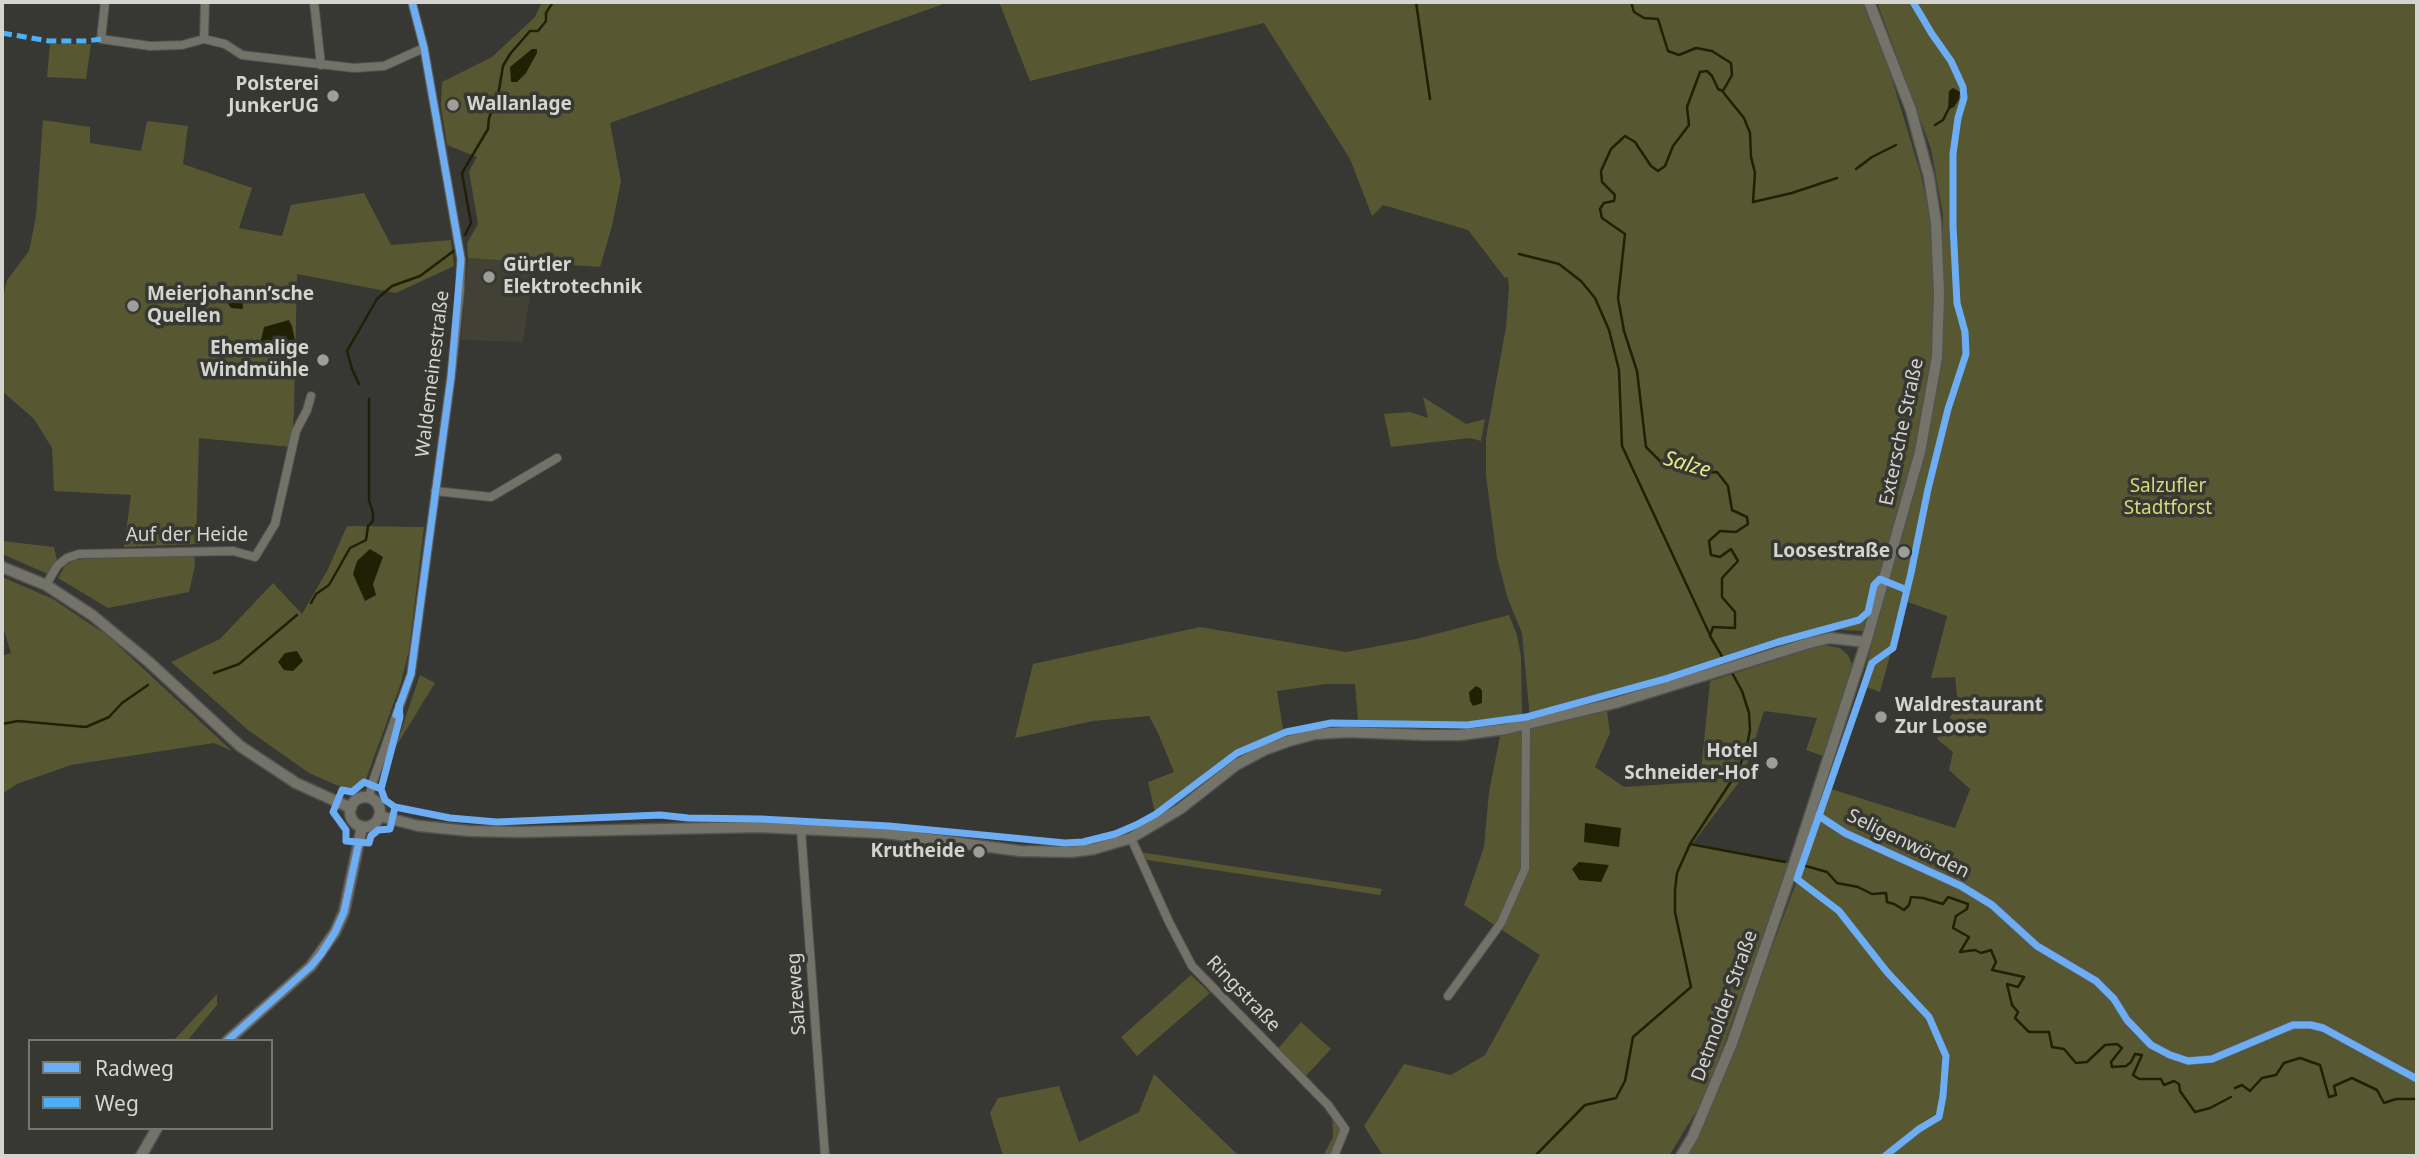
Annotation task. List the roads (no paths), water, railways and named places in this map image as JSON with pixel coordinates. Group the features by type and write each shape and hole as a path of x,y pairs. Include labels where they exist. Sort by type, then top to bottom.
{"street":[{"path":"105,2 101,39 150,46 177,46 204,39 225,44 242,55 354,68 384,66 424,48"},
{"path":"204,39 205,2"},
{"path":"314,2 321,65"},
{"name":"Waldemeinestraße","path":"369,798 411,674 451,377 461,259 424,48 412,2"},
{"name":"Extersche Straße","path":"1794,864 1866,642 1920,452 1937,357 1939,294 1936,223 1923,153 1895,64 1870,2"},
{"name":"Auf der Heide","path":"46,585 57,566 67,558 79,554 233,551 255,556 275,524 296,431 311,396"},
{"path":"435,491 491,497 557,458"},
{"path":"2,567 46,585 115,632 240,746 296,783 351,807"},
{"path":"379,816 419,826 470,831 758,827 885,833 1047,853 1094,849 1131,838 1180,809 1236,765 1264,750 1315,734 1348,732 1460,735 1527,725 1615,703 1830,638 1866,642"},
{"path":"1448,996 1501,923 1525,869 1527,725"},
{"path":"369,798 378,805 379,816 372,825 362,827 352,820 351,807 358,799 369,798"},
{"name":"Seligenwörden","path":"1810,813 1845,833 1961,886 1992,905 2037,946 2096,981 2151,1045 2170,1055 2188,1061 2212,1059 2293,1025 2311,1025 2323,1028 2417,1079"},
{"path":"229,1039 311,966 335,932 344,912 362,827"},
{"name":"Salzeweg","path":"801,830 825,1156"},
{"name":"Ringstraße","path":"1131,838 1168,922 1192,966 1328,1105 1345,1129 1334,1156"},
{"name":"Detmolder Straße","path":"1681,1156 1704,1112 1732,1043 1794,864"},
{"path":"141,1156 156,1130"}],"waterway":[{"path":"465,235 471,223 462,173 488,129 503,66 530,31 538,31 546,21 546,13 553,2"},
{"path":"1416,2 1430,99"},
{"name":"Salze","path":"1631,2 1634,12 1644,18 1658,19 1668,51 1679,55 1696,48 1712,51 1731,63 1732,75 1723,91 1718,89 1707,71 1700,72 1687,107 1689,125 1673,146 1665,166 1658,171 1651,166 1635,142 1625,136 1611,149 1601,171 1602,182 1615,195 1614,201 1604,203 1600,209 1602,218 1625,234 1618,298 1624,331 1637,371 1646,447 1661,462 1703,473 1717,472 1728,486 1732,510 1747,517 1748,524 1736,532 1720,531 1709,541 1711,555 1720,557 1731,549 1738,561 1722,578 1722,597 1735,612 1735,628 1713,627 1710,636 1727,665"},
{"path":"1723,92 1744,118 1750,133 1755,173 1753,202 1837,178"},
{"path":"1935,125 1943,120 1949,108"},
{"path":"1856,169 1896,145"},
{"path":"359,384 347,351 377,299 392,286 420,276 455,250"},
{"path":"1519,254 1559,264 1581,281 1595,298 1609,330 1619,370 1622,446 1710,635"},
{"path":"311,603 316,594 329,585 350,548 366,540 368,526 373,521 369,500 369,399"},
{"path":"214,673 239,664 297,615"},
{"name":"Salze","path":"1535,1156 1585,1105 1616,1098 1625,1081 1633,1037 1691,987 1675,912 1677,873 1690,844 1736,774 1746,751 1750,730 1749,713 1742,691 1731,671"},
{"path":"2,724 18,721 86,727 109,717 122,703 148,685"},
{"path":"1690,844 1785,862"},
{"path":"1806,866 1827,872 1837,883 1858,887 1872,894 1886,893 1887,902 1904,910 1911,897 1943,904 1948,897 1968,904 1967,909 1956,916 1953,928 1969,937 1960,952 1975,950 1981,953 1991,950 1996,962 1992,970 2024,977 2018,987 2007,984 2012,1005 2018,1012 2015,1018 2029,1032 2049,1032 2052,1047 2064,1049 2076,1063 2087,1062 2105,1045 2117,1044 2122,1048 2111,1062 2112,1067 2126,1066 2135,1054 2142,1055 2133,1075 2139,1079 2161,1079 2164,1085 2174,1081 2179,1084 2180,1091 2195,1112 2231,1097"},
{"path":"2235,1088 2242,1085 2250,1091 2262,1078 2276,1075 2284,1063 2300,1058 2320,1065 2329,1097 2336,1095 2334,1086 2352,1078 2377,1090 2384,1103 2396,1099 2417,1099"}],"place":[{"name":"Polsterei JunkerUG","path":"333,96"},
{"name":"Wallanlage","path":"453,105"},
{"name":"Gürtler Elektrotechnik","path":"489,277"},
{"name":"Meierjohann’sche Quellen","path":"133,306"},
{"name":"Ehemalige Windmühle","path":"323,360"},
{"name":"Loosestraße","path":"1904,552"},
{"name":"Waldrestaurant Zur Loose","path":"1881,717"},
{"name":"Hotel Schneider-Hof","path":"1772,763"},
{"name":"Krutheide","path":"979,852"}],"park label":[{"name":"Salzufler Stadtforst","path":"2168,498"}]}
